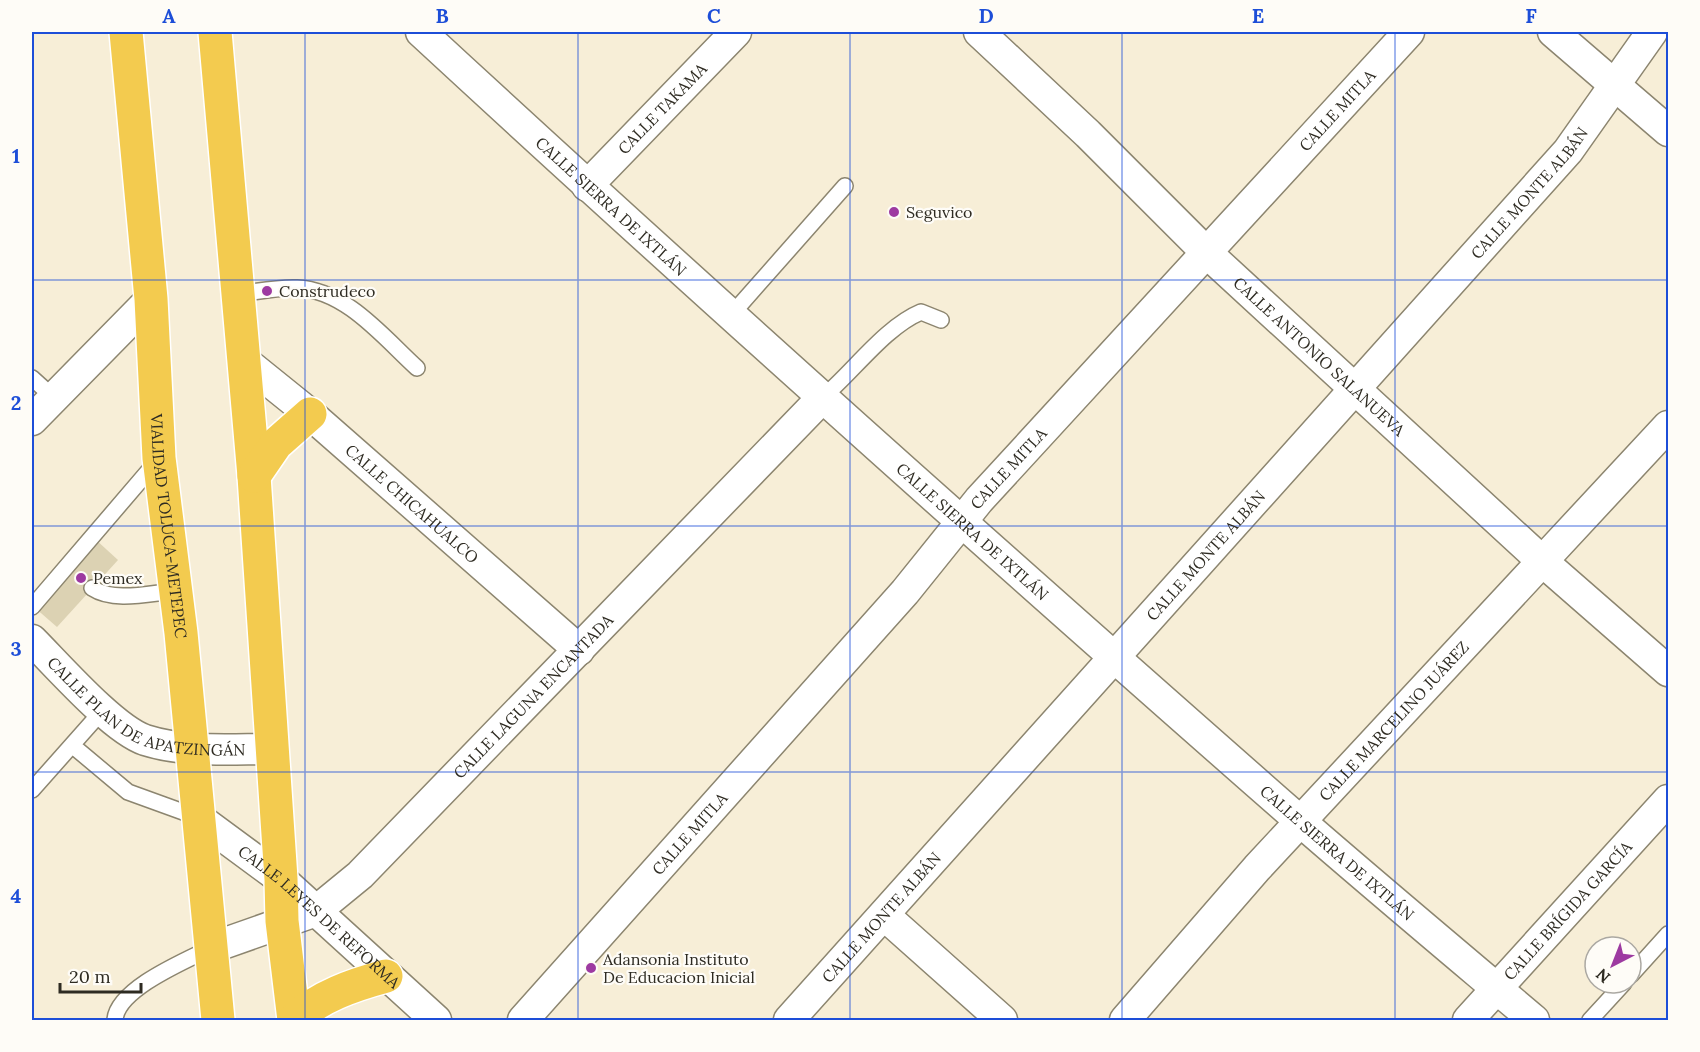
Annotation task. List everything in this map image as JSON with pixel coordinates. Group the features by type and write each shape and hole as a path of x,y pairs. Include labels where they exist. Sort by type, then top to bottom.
{"highway":[{"name":"VIALIDAD TOLUCA-METEPEC","path":"126,32 151,299 159,458 193,749 197,817 216,1018"},
{"path":"215,32 254,476 273,749 282,921 294,1020"},
{"path":"254,476 276,444 310,414"},
{"path":"294,1020 304,1011 341,989 386,976"}],"street":[{"name":"CALLE SIERRA DE IXTLÁN","path":"421,32 587,186 822,397 1302,822 1534,1020"},
{"name":"CALLE TAKAMA","path":"587,186 736,32"},
{"name":"CALLE ANTONIO SALANUEVA","path":"979,32 1088,134 1207,254 1356,388 1542,561 1668,670"},
{"name":"CALLE MITLA","path":"523,1020 906,592 962,521 1409,32"},
{"path":"1553,32 1668,131"},
{"name":"CALLE MONTE ALBÁN","path":"789,1020 1568,151 1652,32"},
{"path":"32,420 42,388 151,299"},
{"name":"CALLE CHICAHUALCO","path":"243,360 310,414 579,650"},
{"name":"CALLE LAGUNA ENCANTADA","path":"211,948 282,921 316,911 360,875 822,397"},
{"name":"CALLE MARCELINO JUÁREZ","path":"1125,1020 1207,924 1668,426"},
{"name":"CALLE PLAN DE APATZINGÁN","path":"32,640 119,725 138,737 193,749 273,749"},
{"name":"CALLE BRÍGIDA GARCÍA","path":"1468,1020 1668,800"},
{"name":"CALLE LEYES DE REFORMA","path":"197,817 281,879 436,1020"},
{"path":"884,915 1002,1020"}],"lane":[{"path":"732,314 845,186"},
{"path":"237,294 295,288 327,294 356,312 417,368"},
{"path":"822,397 886,337 914,315 921,312 941,320"},
{"path":"32,607 159,458"},
{"path":"92,588 104,594 117,596 175,591"},
{"path":"32,790 104,710"},
{"path":"73,746 128,792 197,817"},
{"path":"1643,962 1668,934"},
{"path":"115,1020 115,1013 126,999 149,980 211,948"},
{"path":"1590,1020 1613,995"}],"building":[{"name":"Pemex","path":"95,539 118,560 57,627 34,607"}],"place":[{"name":"Seguvico","path":"894,212"},
{"name":"Construdeco","path":"267,291"},
{"name":"Pemex","path":"81,578"},
{"name":"Adansonia Instituto De Educacion Inicial","path":"591,968"}]}
